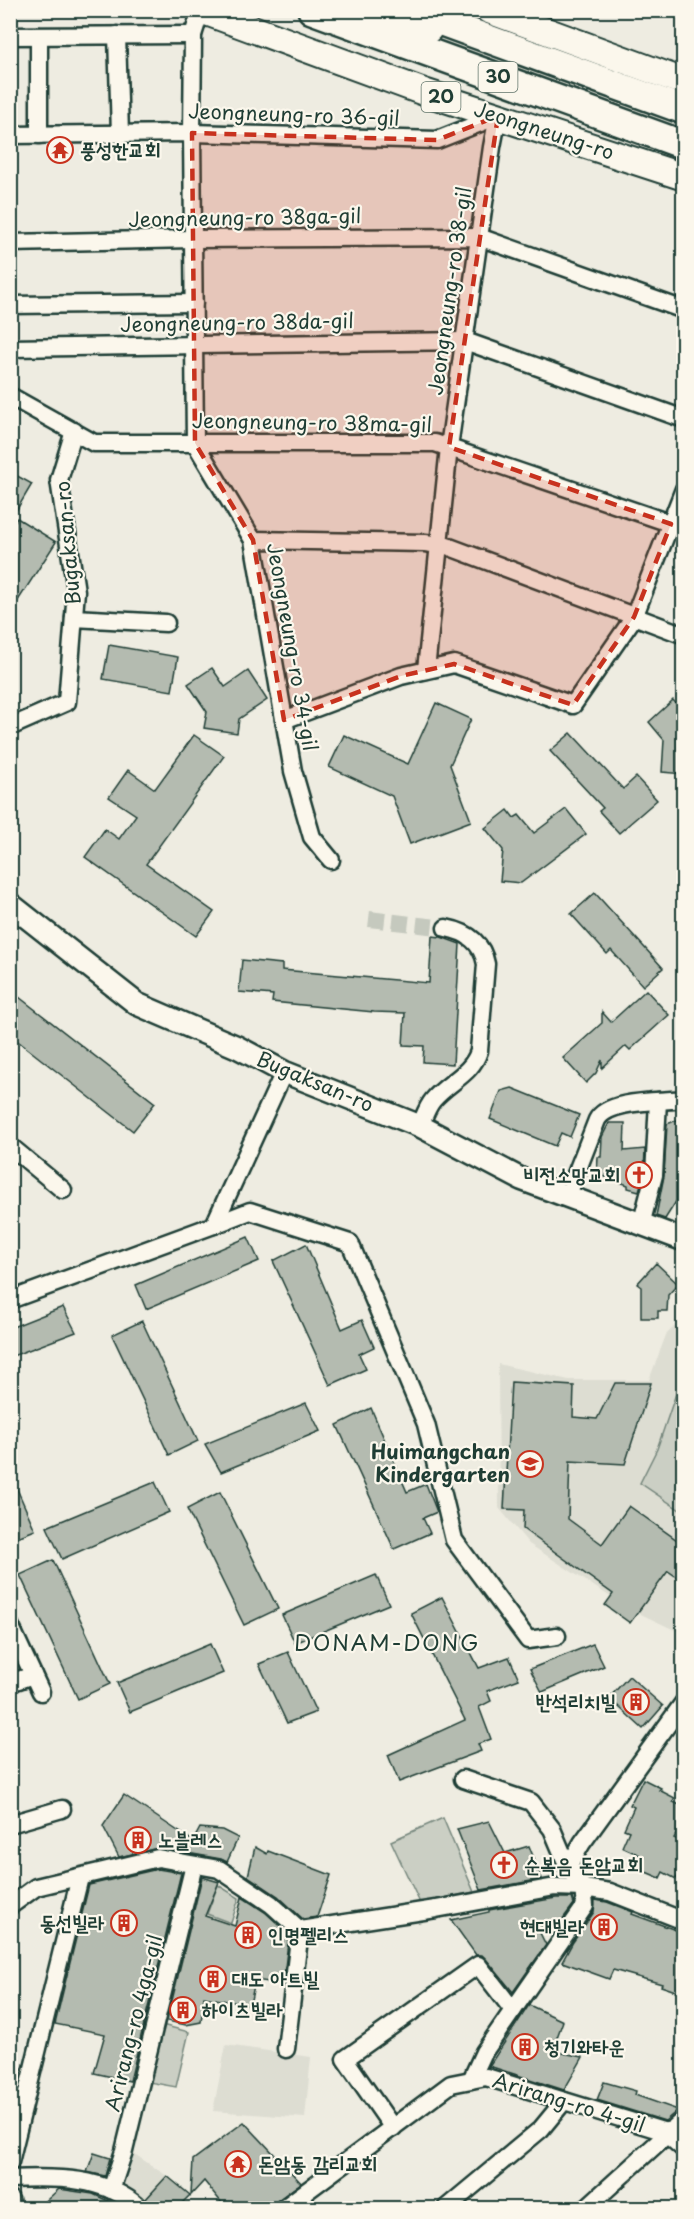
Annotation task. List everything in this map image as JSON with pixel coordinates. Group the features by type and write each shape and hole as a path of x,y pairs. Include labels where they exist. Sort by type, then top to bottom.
{"highway":[{"name":"30","path":"312,10 684,145"},
{"name":"30","path":"409,10 684,110"}],"main road":[{"name":"Jeongneung-ro","path":"201,10 424,92 684,177"},
{"path":"380,10 684,120"},
{"path":"489,10 684,82"}],"street":[{"path":"195,443 193,35 201,10"},
{"path":"117,35 120,134"},
{"path":"10,36 193,35"},
{"path":"39,36 39,135"},
{"name":"Jeongneung-ro 36-gil","path":"10,135 192,133 437,140 498,116"},
{"name":"Jeongneung-ro 38-gil","path":"426,670 437,545 449,447 498,116"},
{"path":"479,237 684,310"},
{"name":"Jeongneung-ro 38ga-gil","path":"10,243 479,237"},
{"path":"10,305 194,303"},
{"path":"465,341 684,419"},
{"name":"Jeongneung-ro 38da-gil","path":"10,348 465,341"},
{"name":"Jeongneung-ro 38ma-gil","path":"10,396 94,443 435,443 677,526"},
{"name":"Bugaksan-ro","path":"10,727 67,702 76,591 59,480 74,431"},
{"name":"Jeongneung-ro 34-gil","path":"195,443 253,540 293,771 312,837 331,860"},
{"path":"284,720 401,676 454,664 573,705 634,616 677,526 684,489"},
{"path":"253,540 447,546 684,635"},
{"path":"74,618 166,623"},
{"name":"Bugaksan-ro","path":"10,904 137,1004 237,1047 284,1072 420,1126 521,1179 684,1240"},
{"path":"420,1126 433,1100 469,1069 479,1051 486,964 484,954 472,939 462,932 446,928"},
{"path":"214,1225 284,1072"},
{"path":"567,1197 597,1120 603,1112 613,1107 684,1099"},
{"path":"641,1225 654,1175 658,1101"},
{"path":"10,1146 63,1190"},
{"path":"10,1300 250,1211 350,1243 426,1424 454,1540 528,1640 557,1636"},
{"path":"10,1625 41,1692"},
{"path":"10,1683 33,1675"},
{"path":"568,1867 582,1843 684,1702"},
{"path":"463,1779 531,1802 552,1830 568,1867 583,1888 585,1906 484,2052 471,2080"},
{"path":"10,1824 62,1809"},
{"path":"10,1906 36,1887 158,1858 219,1869 271,1904 300,1930"},
{"name":"Arirang-ro 4ga-gil","path":"112,2208 118,2193 124,2151 194,1865"},
{"path":"10,2162 80,1877"},
{"path":"300,1930 436,1909 555,1887 610,1892 684,1921"},
{"path":"286,2049 300,1930"},
{"path":"393,2127 345,2059 478,1965 513,2010"},
{"name":"Arirang-ro 4-gil","path":"284,2208 451,2084 486,2077 679,2133"},
{"path":"446,2208 541,2129 564,2101"},
{"path":"586,2208 679,2133"},
{"path":"10,2179 45,2177 98,2183 140,2208"},
{"path":"10,2199 12,2208"}],"highlighted area":[{"path":"498,116 449,447 671,524 634,617 573,705 454,664 401,676 284,720 253,540 195,443 192,133 437,140"}],"shaded area":[{"path":"683,1317 683,1634 626,1607 529,1544 499,1508 498,1364 569,1380 649,1380 666,1335"},
{"path":"683,1373 683,1512 640,1483 657,1449"},
{"path":"443,1818 474,1892 420,1903 391,1841"},
{"path":"218,1885 239,1898 231,1923 207,1914"},
{"path":"158,2024 189,2032 176,2087 143,2081"},
{"path":"226,2045 311,2057 305,2118 213,2111"},
{"path":"127,2149 167,2176 141,2206 113,2188"}],"building":[{"path":"10,472 32,484 10,521"},
{"path":"17,518 56,542 10,613 10,528"},
{"path":"109,645 178,657 172,691 103,679"},
{"path":"212,668 225,687 248,671 267,700 239,719 237,733 204,728 207,712 188,684"},
{"path":"673,700 684,712 684,774 662,772 664,740 649,722"},
{"path":"436,703 471,719 450,765 471,821 410,844 392,796 329,767 344,735 408,764"},
{"path":"571,733 623,789 636,777 657,800 619,833 599,811 603,808 550,751"},
{"path":"194,735 224,756 146,864 214,912 196,936 85,857 105,829 119,839 136,815 109,797 128,770 155,789"},
{"path":"566,809 586,834 521,883 500,881 503,850 485,828 508,810 514,818 519,815 534,833"},
{"path":"595,893 663,968 643,986 611,950 607,954 571,914"},
{"path":"432,936 460,944 453,1064 423,1062 424,1046 403,1045 405,1013 272,1002 273,995 239,992 242,960 282,964 282,970 429,983"},
{"path":"646,990 669,1015 630,1050 626,1046 602,1068 602,1060 596,1073 586,1083 563,1058 602,1023 602,1012 611,1022"},
{"path":"19,997 155,1103 133,1131 10,1035 10,1008"},
{"path":"512,1088 579,1115 570,1137 561,1133 555,1146 490,1119 501,1091"},
{"path":"684,1117 684,1189 665,1219 656,1216 664,1176 667,1124"},
{"path":"609,1123 625,1123 624,1151 645,1149 644,1173 639,1191 597,1174 602,1137"},
{"path":"248,1237 259,1261 146,1309 136,1285"},
{"path":"306,1244 342,1329 362,1320 374,1347 359,1354 366,1369 330,1385 273,1261"},
{"path":"656,1263 678,1284 668,1295 667,1311 658,1311 658,1318 641,1318 641,1287 637,1284"},
{"path":"63,1307 76,1332 10,1357 10,1328"},
{"path":"142,1321 198,1441 169,1455 112,1335"},
{"path":"511,1382 574,1386 573,1417 597,1419 615,1383 651,1383 625,1464 570,1461 568,1519 602,1544 629,1506 684,1545 684,1582 668,1571 630,1623 605,1605 613,1594 523,1529 524,1510 504,1509"},
{"path":"306,1403 320,1431 221,1472 205,1444"},
{"path":"371,1408 407,1492 426,1484 437,1512 423,1518 430,1533 394,1549 337,1425"},
{"path":"10,1473 35,1530 10,1540"},
{"path":"155,1482 169,1512 62,1559 47,1527"},
{"path":"220,1492 278,1609 244,1625 187,1509"},
{"path":"53,1560 110,1684 78,1699 20,1575"},
{"path":"376,1575 389,1604 295,1643 282,1615"},
{"path":"442,1597 479,1668 509,1657 519,1679 487,1691 491,1701 479,1707 491,1739 478,1744 481,1751 399,1782 388,1755 465,1720 411,1613"},
{"path":"210,1644 223,1673 130,1712 117,1683"},
{"path":"593,1644 604,1666 542,1692 530,1669"},
{"path":"288,1652 316,1712 287,1723 259,1664"},
{"name":"반석리치빌","path":"629,1676 663,1706 643,1729 609,1698"},
{"path":"643,1779 661,1788 659,1790 675,1798 673,1802 684,1807 684,1820 674,1838 684,1842 684,1863 676,1879 663,1872 660,1878 639,1869 644,1857 622,1847 629,1831 624,1829 634,1807 630,1805"},
{"name":"노블레스","path":"124,1795 193,1841 200,1828 222,1830 238,1838 227,1862 159,1848 119,1857 103,1826"},
{"name":"순복음 돈암교회","path":"489,1821 505,1853 529,1846 542,1879 481,1890 457,1829"},
{"path":"255,1847 267,1854 268,1851 331,1875 317,1917 303,1919 278,1896 248,1876"},
{"name":"동선빌라","path":"158,1869 181,1873 130,2081 94,2073 105,2034 55,2024 89,1885"},
{"path":"202,1877 219,1882 205,1916 235,1926 242,1897 265,1912 289,1934 283,1984 255,1980 250,2005 204,1997 201,2022 186,2025 167,2021"},
{"path":"556,1898 572,1898 574,1904 562,1920 538,1929 546,1945 513,1992 482,1955 476,1955 451,1920 489,1912 489,1910"},
{"path":"595,1900 607,1902 684,1933 684,1994 661,1986 662,1984 613,1970 609,1979 562,1962 594,1912"},
{"name":"청기와타운","path":"529,2005 563,2021 552,2051 583,2057 564,2090 489,2066"},
{"path":"604,2082 636,2091 635,2095 678,2110 665,2121 597,2100"},
{"name":"돈암동 감리교회","path":"244,2122 301,2183 278,2200 272,2208 226,2208 204,2181 191,2195 193,2160"},
{"path":"94,2153 110,2158 105,2176 87,2172"},
{"path":"167,2176 190,2195 177,2208 150,2208 146,2199"},
{"path":"59,2189 93,2194 123,2208 38,2208"}],"tunnel":[{"path":"369,919 446,928"}],"place":[{"name":"풍성한교회","path":"60,150"},
{"name":"비전소망교회","path":"639,1175"},
{"name":"Huimangchan Kindergarten","path":"530,1464"},
{"name":"반석리치빌","path":"636,1702"},
{"name":"노블레스","path":"138,1840"},
{"name":"순복음 돈암교회","path":"504,1865"},
{"name":"동선빌라","path":"124,1923"},
{"name":"현대빌라","path":"604,1927"},
{"name":"인명펠리스","path":"248,1935"},
{"name":"대도 아트빌","path":"213,1979"},
{"name":"하이츠빌라","path":"183,2010"},
{"name":"청기와타운","path":"525,2047"},
{"name":"돈암동 감리교회","path":"238,2164"}],"district":[{"name":"DONAM-DONG","path":"387,1643"}]}
